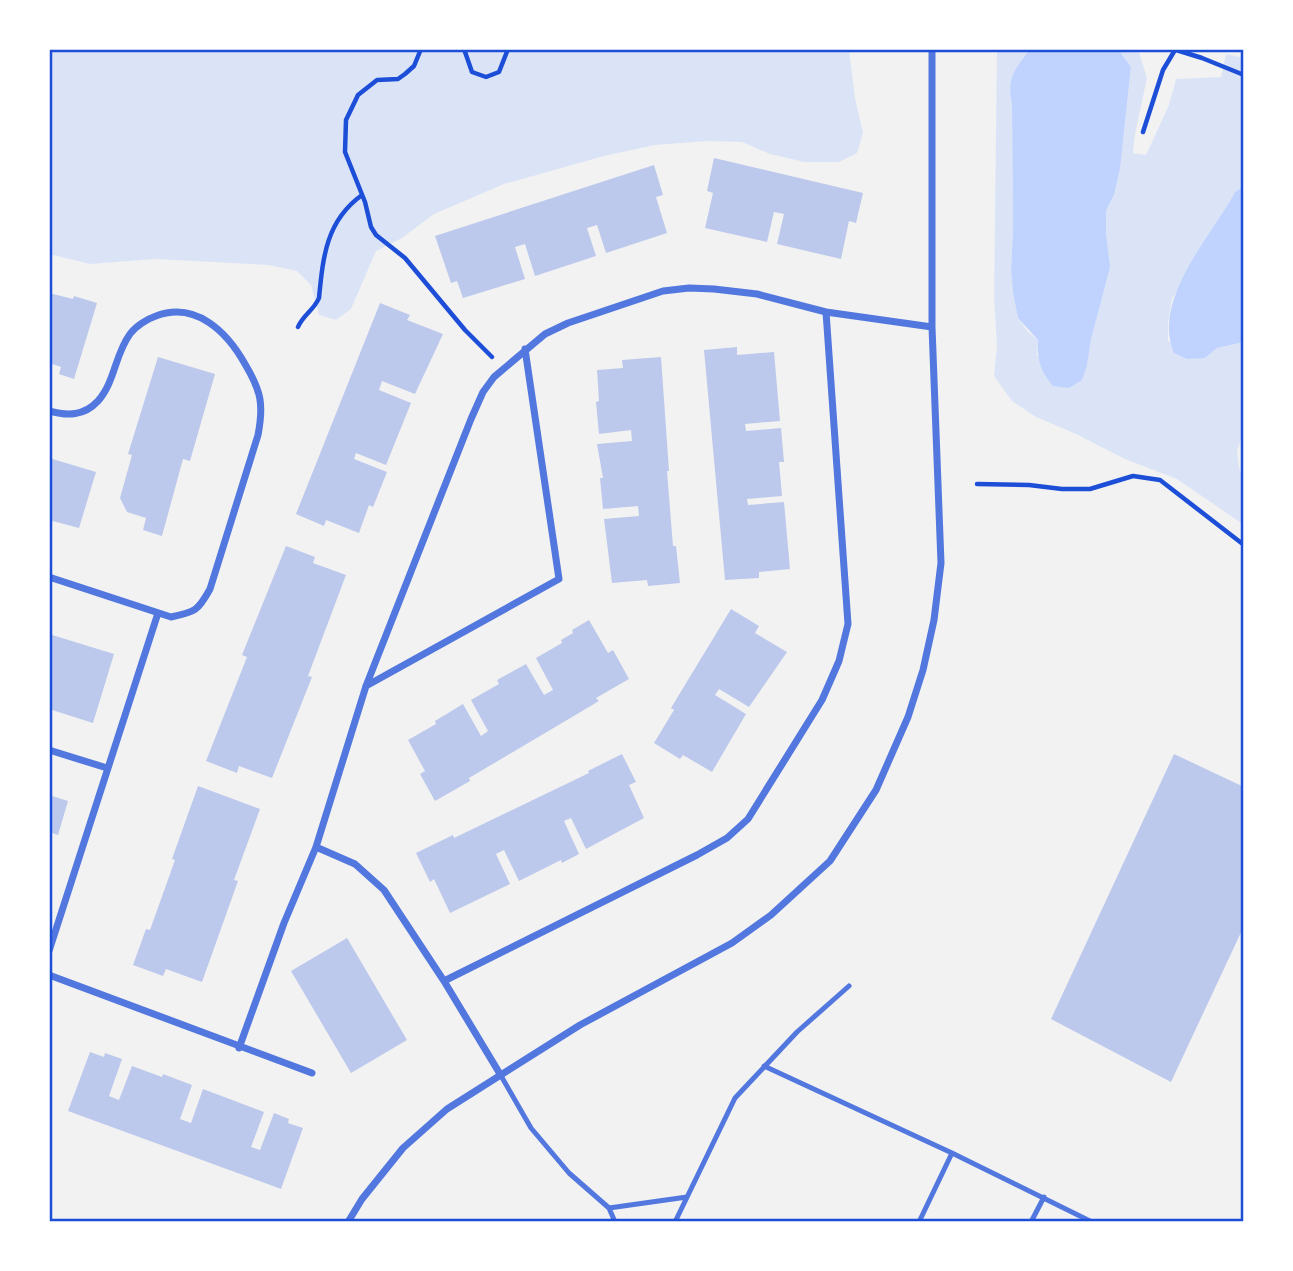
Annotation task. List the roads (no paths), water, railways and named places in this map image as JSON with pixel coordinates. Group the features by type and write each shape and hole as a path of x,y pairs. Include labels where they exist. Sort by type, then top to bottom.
{"street":[{"path":"348,1222 385,1169 422,1129 447,1109 580,1025 732,943 771,915 830,861 876,790 908,717 923,670 934,620 941,564 932,327 932,49"},
{"path":"239,1048 284,923 316,847 366,685 471,419 483,392 503,368 545,334 568,323 663,291 689,288 757,294 826,312 932,327"},
{"path":"49,411 68,416 85,411 99,401 131,332 148,319 165,313 184,312 204,318 220,330 244,362 261,394 262,412 258,435 210,589 201,606 188,614 171,617 49,577"},
{"path":"444,981 727,838 748,819 822,700 839,661 848,624 826,312"},
{"path":"366,685 559,579 525,349"},
{"path":"49,951 158,613"},
{"path":"49,750 107,768"},
{"path":"316,847 355,864 384,890 444,981 500,1074"},
{"path":"49,975 312,1073"}],"lane":[{"path":"674,1222 736,1098 797,1032 849,986"},
{"path":"764,1066 952,1153 1092,1222"},
{"path":"500,1074 531,1129 569,1173 609,1208 615,1222"},
{"path":"919,1222 952,1153"},
{"path":"609,1208 687,1197"},
{"path":"1031,1222 1044,1197"}],"water":[{"path":"1030,49 1118,49 1131,67 1120,169 1114,195 1106,211 1110,267 1091,339 1087,366 1082,380 1069,388 1053,386 1042,370 1038,340 1018,318 1013,293 1010,87 1016,68"},
{"path":"1244,186 1244,342 1217,348 1205,358 1187,359 1174,353 1169,333 1170,312 1177,291 1199,249 1235,192"}]}
